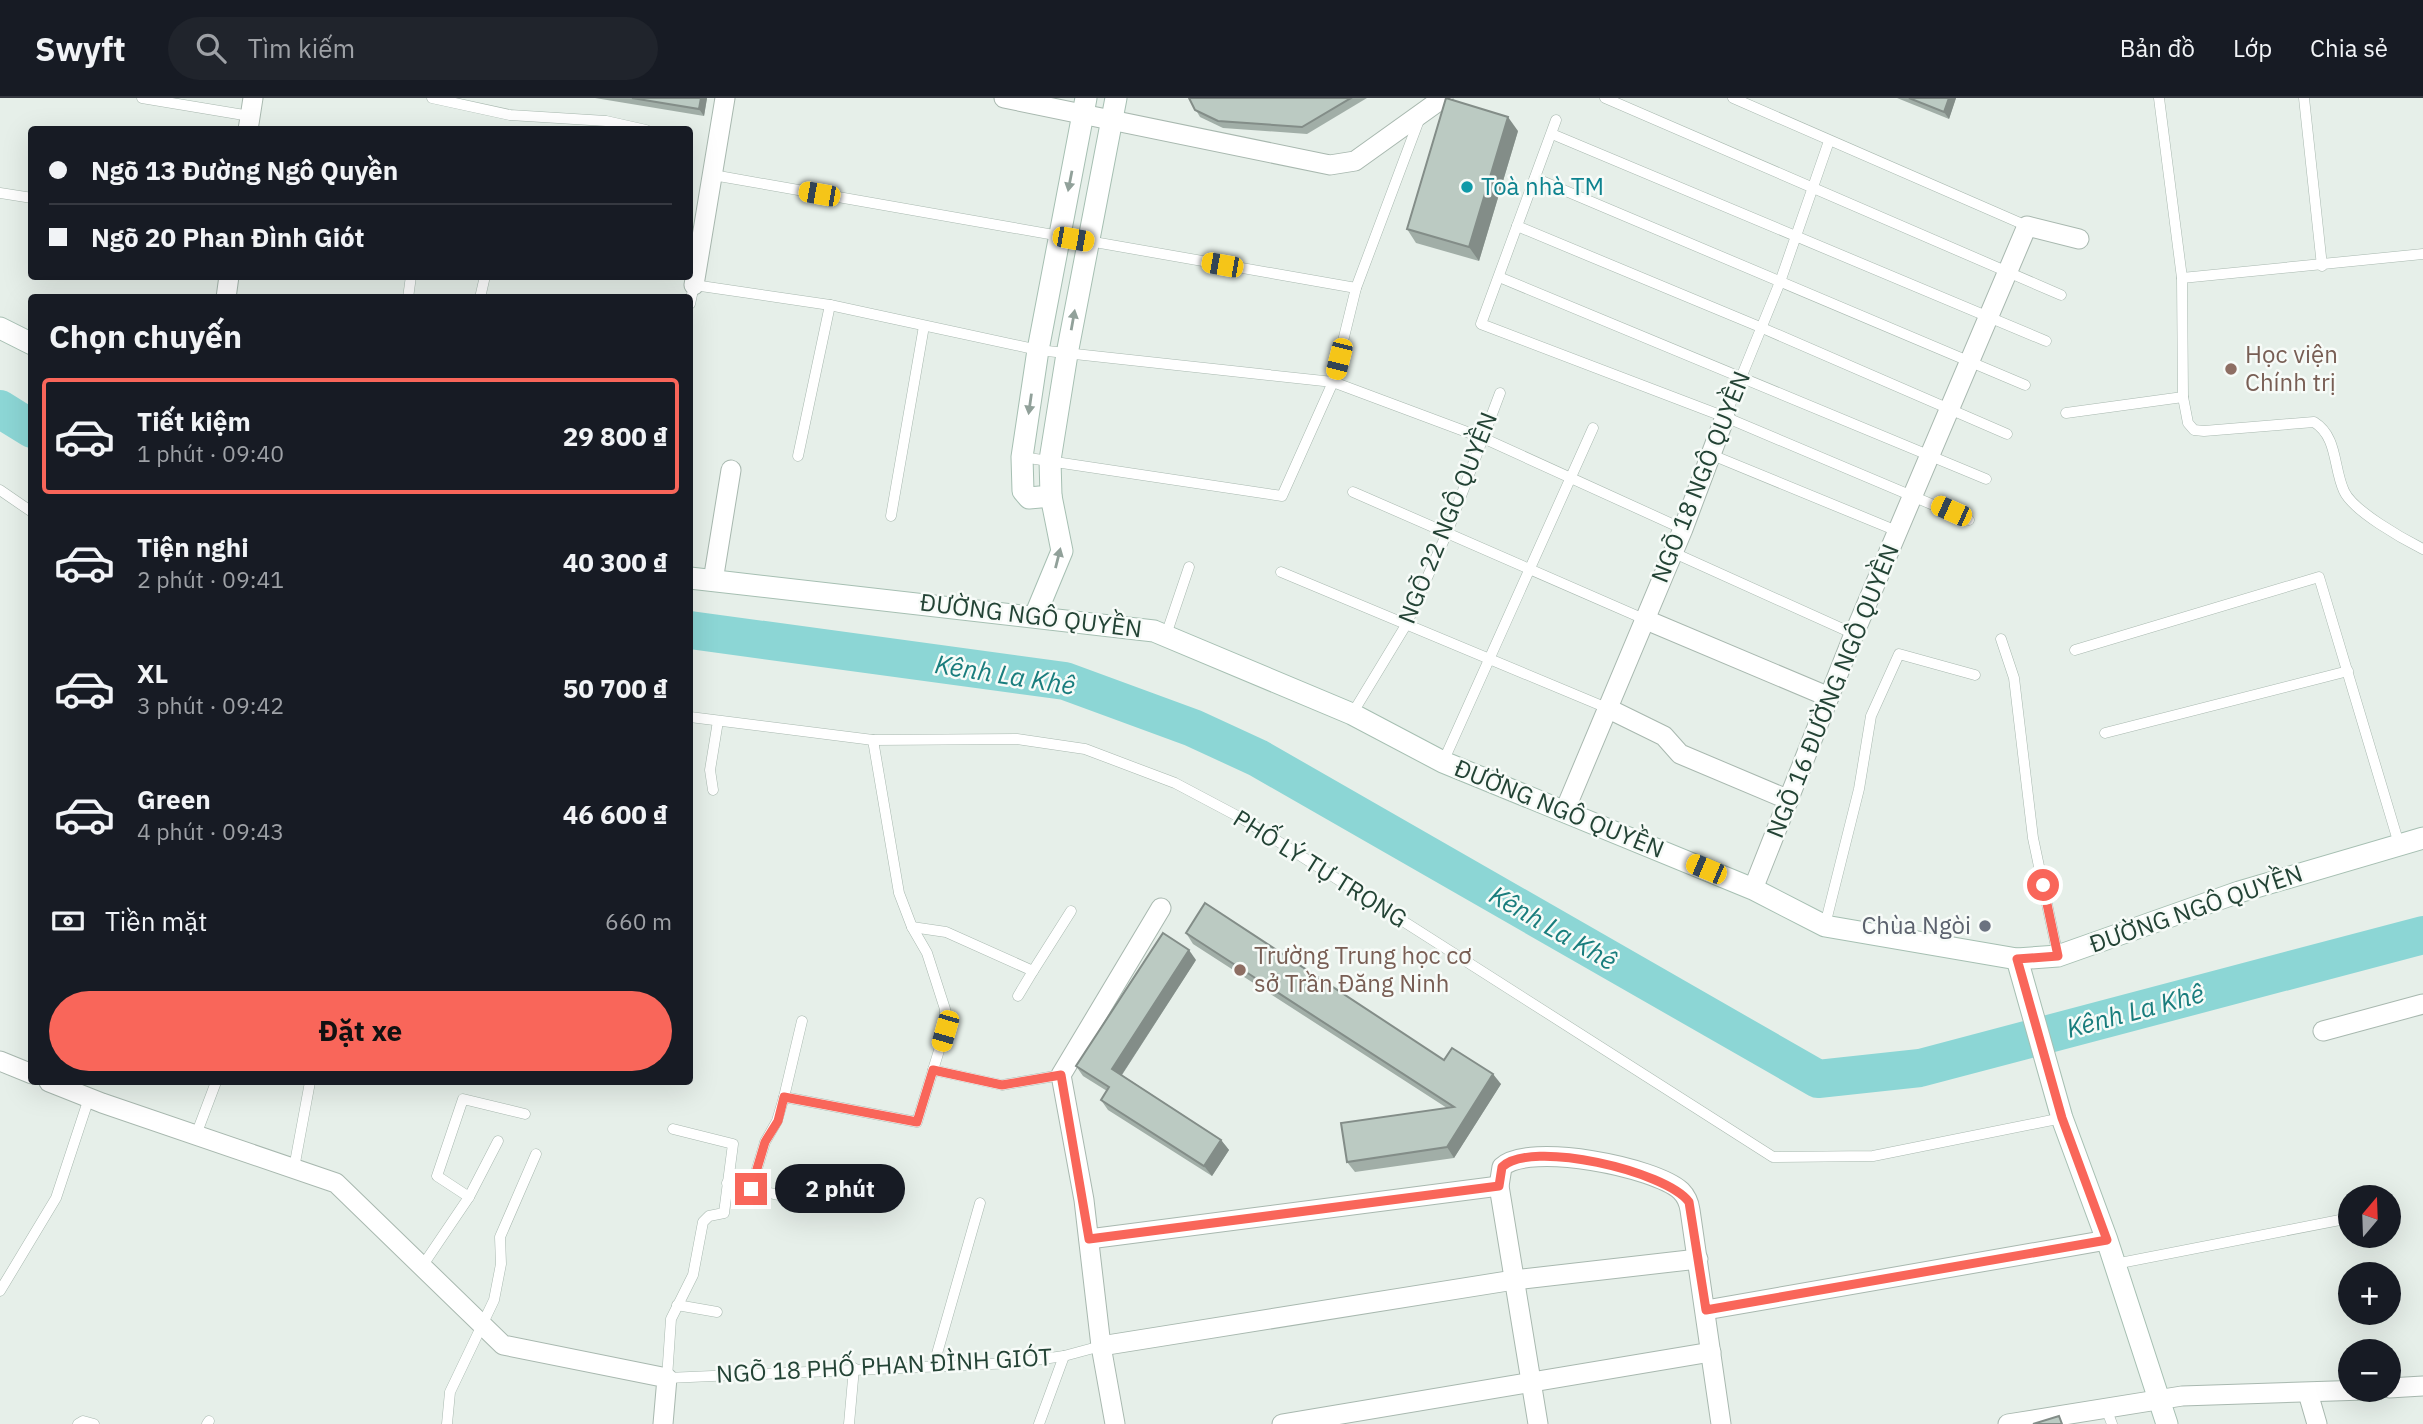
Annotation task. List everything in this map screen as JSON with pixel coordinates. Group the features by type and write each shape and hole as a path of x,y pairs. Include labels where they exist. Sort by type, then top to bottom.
{"street":[{"path":"692,294 725,98"},
{"path":"1004,98 1115,108 1330,164 1355,161 1443,98"},
{"path":"1085,106 1107,98"},
{"path":"1051,496 1029,498 1023,491 1022,457 1038,350 1085,106"},
{"path":"1035,616 1062,551 1051,496 1050,460 1067,354 1115,108"},
{"path":"2027,226 2079,239"},
{"name":"NGÕ 16 ĐƯỜNG NGÔ QUYỀN","path":"1753,889 1854,634 1928,456 1991,317 2027,226"},
{"path":"0,328 28,342"},
{"name":"NGÕ 18 NGÔ QUYỀN","path":"1565,810 1683,529 1725,417"},
{"path":"713,581 730,470"},
{"name":"ĐƯỜNG NGÔ QUYỀN","path":"693,578 1035,616 1166,635 1352,714 1443,762 1753,889 1825,926 2017,959 2058,956 2239,892 2423,838"},
{"path":"1644,619 1829,697"},
{"path":"1607,708 1664,736 1680,754 1789,800"},
{"path":"1115,1424 1101,1346 1089,1239 1061,1075 1161,908"},
{"path":"2017,959 2022,987 2062,1118 2107,1240 2167,1424"},
{"path":"2323,1031 2423,1004"},
{"path":"0,1061 28,1072"},
{"path":"59,1085 89,1098 336,1183 503,1345 667,1378 663,1424"},
{"path":"1538,1424 1499,1186 1502,1167 1519,1157 1586,1159 1665,1182 1682,1192 1689,1202 1699,1259 1721,1424"},
{"path":"1089,1239 1499,1186"},
{"path":"1706,1310 2107,1240"},
{"path":"1101,1346 1514,1280 1699,1259"},
{"path":"1282,1424 1711,1352"},
{"path":"2401,1387 2423,1385"},
{"path":"2008,1424 2109,1416 2157,1399 2182,1396 2338,1391"},
{"path":"2308,1393 2317,1424"}],"lane":[{"path":"142,98 251,115"},
{"path":"432,98 510,116 606,121 628,126"},
{"path":"1605,98 2061,295"},
{"path":"1733,98 2027,226"},
{"path":"2159,98 2182,278 2183,397 2188,423 2194,430 2314,422 2324,428 2344,493 2386,529 2423,549"},
{"path":"2304,98 2322,266"},
{"path":"1022,457 1282,496 1333,382 1356,288 1420,117"},
{"path":"1556,120 1481,324 1725,417 1969,520"},
{"path":"1552,134 2046,341"},
{"name":"NGÕ 18 NGÔ QUYỀN","path":"1725,417 1798,235 1829,141"},
{"path":"713,175 1356,288"},
{"path":"1535,178 2025,385"},
{"path":"0,193 28,197"},
{"path":"1517,226 2007,434"},
{"path":"2182,278 2423,254"},
{"path":"1499,277 1986,480"},
{"path":"693,295 830,305 1038,350 1333,382 1483,438 1683,529"},
{"path":"798,456 830,305"},
{"path":"891,516 924,326"},
{"name":"NGÕ 22 NGÔ QUYỀN","path":"1352,714 1406,625 1447,533 1500,393"},
{"path":"2066,413 2183,397"},
{"path":"1443,762 1593,428"},
{"path":"1712,455 1897,531"},
{"path":"0,490 28,509"},
{"path":"1353,492 1644,619"},
{"path":"1672,552 1854,634"},
{"path":"1166,635 1189,567"},
{"path":"1281,572 1607,708"},
{"path":"2075,650 2319,577 2399,844"},
{"path":"2001,639 2014,678 2033,838 2058,956"},
{"path":"1825,926 1859,789 1871,716 1899,654 1975,675"},
{"path":"2105,733 2348,671"},
{"name":"PHỐ LÝ TỰ TRỌNG","path":"693,717 873,740 1017,739 1084,750 1175,783 1243,819 1773,1157 1873,1156 2062,1118"},
{"path":"713,790 710,770 718,721"},
{"path":"784,1097 917,1122 945,1031 946,1009 927,953 912,927 899,893 873,740"},
{"path":"1018,996 1071,911"},
{"path":"912,927 946,932 1033,971"},
{"path":"751,1189 765,1142 778,1121 802,1021"},
{"path":"933,1070 1002,1085 1061,1075"},
{"path":"196,1135 215,1085"},
{"path":"293,1168 309,1085"},
{"path":"0,1291 56,1198 89,1098"},
{"path":"469,1196 437,1175 463,1099 524,1114"},
{"path":"667,1378 671,1319 692,1275 703,1222 709,1216 724,1213 733,1144 673,1129"},
{"path":"423,1265 469,1196 498,1141"},
{"path":"447,1424 450,1392 484,1326 499,1280 500,1237 536,1154"},
{"path":"727,1183 793,1198 799,1197 801,1190 844,1197"},
{"path":"934,1364 980,1203"},
{"path":"2115,1264 2338,1220"},
{"path":"677,1305 717,1312"},
{"name":"NGÕ 18 PHỐ PHAN ĐÌNH GIÓT","path":"667,1378 934,1364 1014,1363 1064,1356 1101,1346"},
{"path":"1039,1424 1064,1356"},
{"path":"849,1424 854,1368"},
{"path":"78,1424 83,1421 94,1424"}],"building":[{"path":"632,98 701,98 699,109"},
{"path":"1189,98 1351,98 1302,127 1218,121 1195,110"},
{"name":"Toà nhà TM","path":"1446,98 1508,117 1469,247 1407,229"},
{"path":"1909,98 1949,98 1944,112"},
{"path":"1205,903 1444,1060 1452,1048 1493,1074 1447,1147 1347,1162 1341,1123 1454,1107 1186,933"},
{"path":"1163,933 1189,950 1112,1069 1221,1140 1204,1166 1101,1100 1109,1087 1076,1066"},
{"path":"2059,1416 2062,1424 2033,1424"}],"waterway":[{"name":"Kênh La Khê","path":"0,409 28,426"},
{"name":"Kênh La Khê","path":"693,630 1065,681 1193,728 1258,758 1818,1079 1920,1068 2423,935"}],"place":[{"name":"Toà nhà TM","path":"1467,187"},
{"name":"Học viện Chính trị","path":"2231,369"},
{"name":"Chùa Ngòi","path":"1985,926"},
{"name":"Trường Trung học cơ sở Trần Đăng Ninh","path":"1240,970"}],"route":[{"path":"751,1189 765,1142 778,1121 784,1097 917,1122 933,1070 1002,1085 1061,1075 1089,1239 1499,1186 1502,1167 1519,1157 1586,1159 1647,1175 1682,1192 1689,1202 1706,1310 2107,1240 2062,1118 2022,987 2017,959 2058,956 2043,885"}]}
